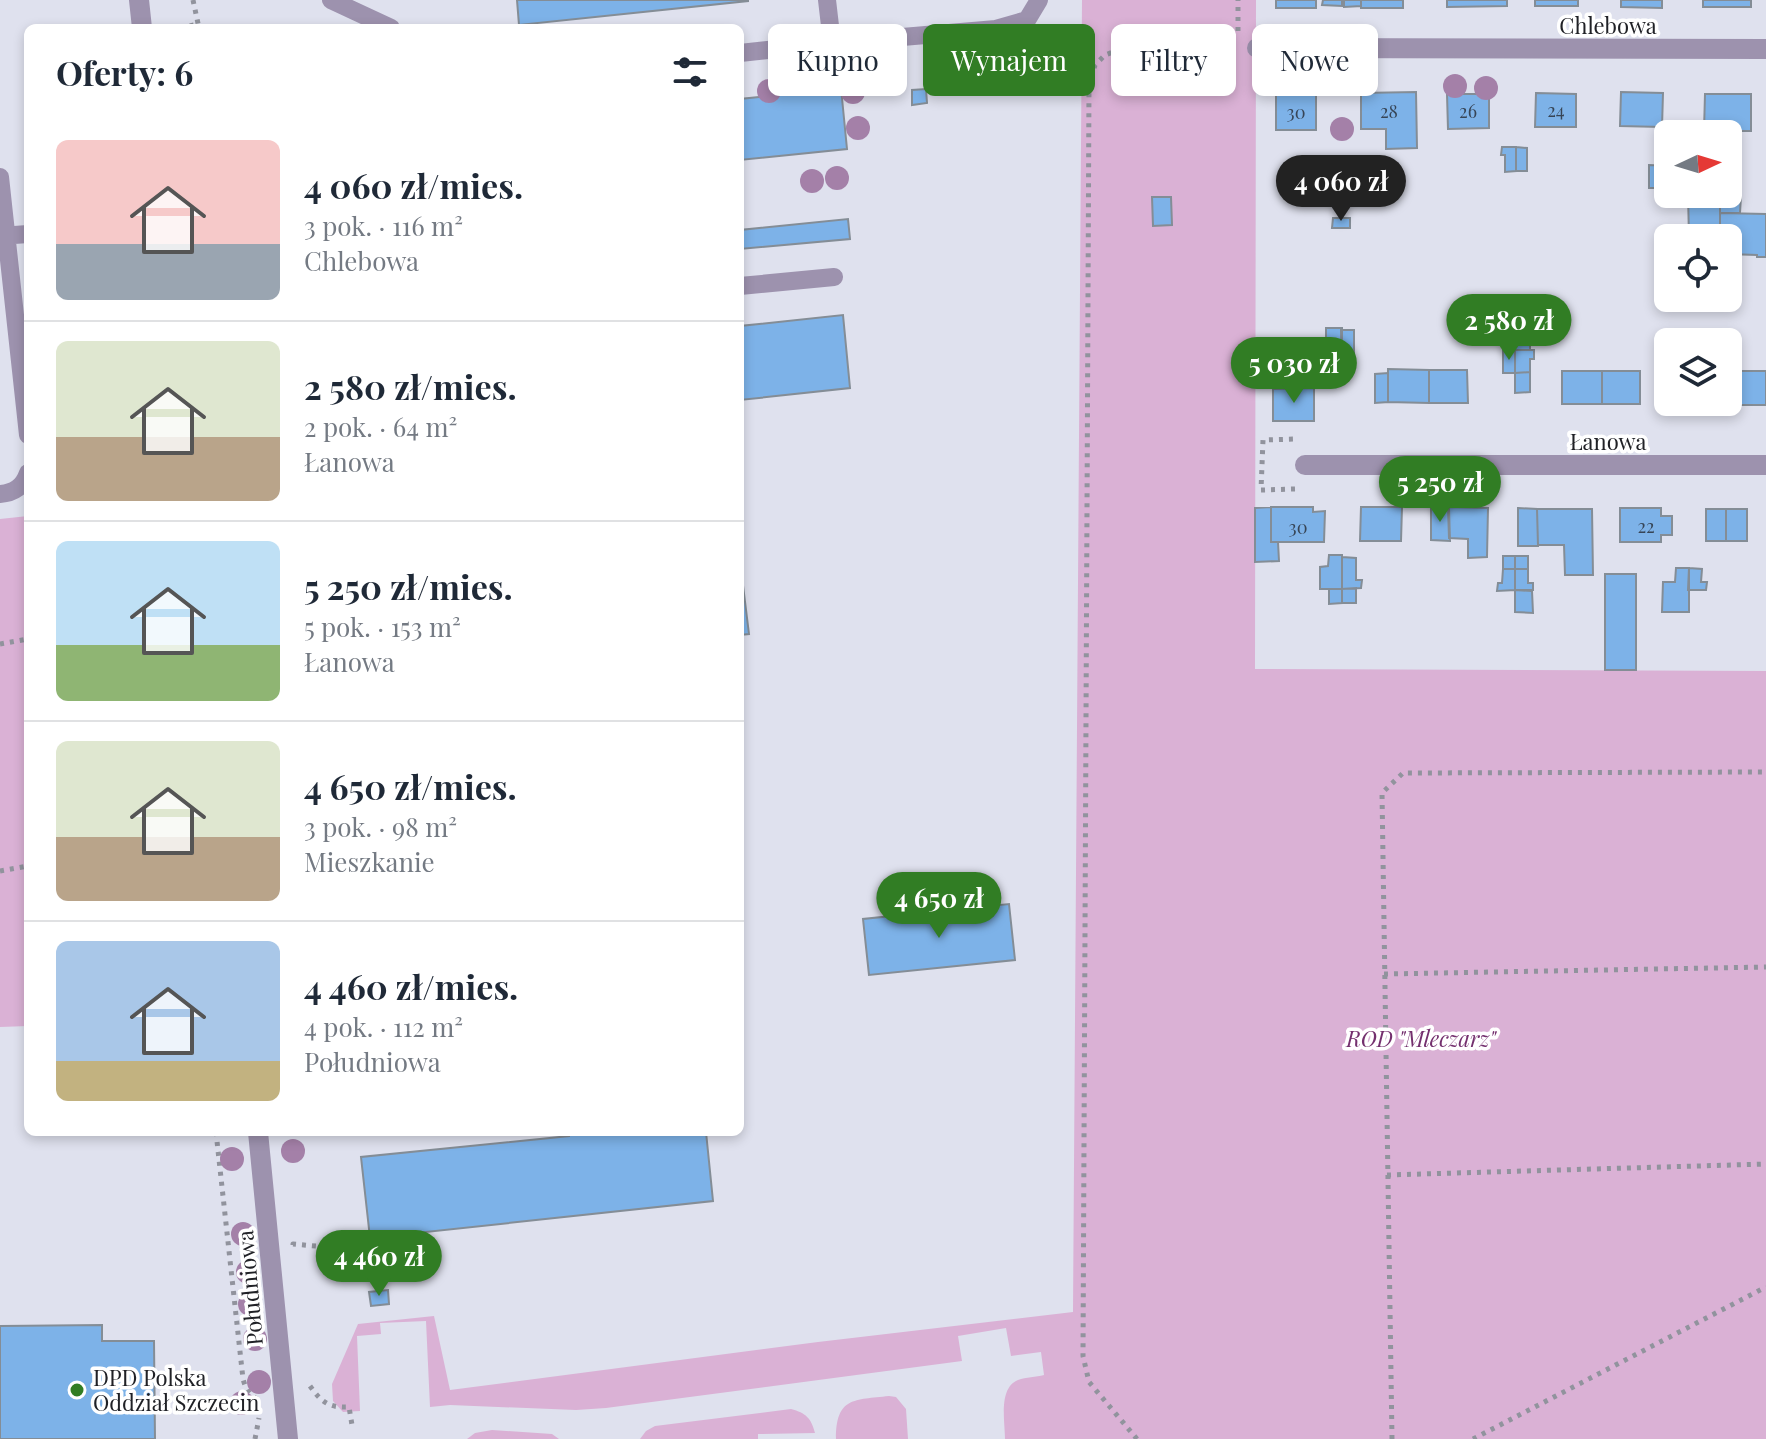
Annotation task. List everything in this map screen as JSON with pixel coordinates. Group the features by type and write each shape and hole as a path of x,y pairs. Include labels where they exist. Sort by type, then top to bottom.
{"street":[{"path":"139,0 142,24"},
{"name":"Chlebowa","path":"1248,48 1766,49"},
{"name":"Łanowa","path":"1305,465 1766,465"},
{"name":"Południowa","path":"258,1136 288,1439"}],"lane":[{"path":"331,0 382,24"},
{"path":"827,0 830,24"},
{"path":"907,37 996,29 1027,20 1039,0"},
{"path":"744,53 768,50"},
{"path":"0,177 3,235 24,403"},
{"path":"3,235 24,234"},
{"path":"744,286 834,277"},
{"path":"0,494 16,491 24,481"}],"path":[{"path":"193,0 199,24"},
{"path":"1238,0 1238,32"},
{"path":"1137,1439 1089,1382 1083,1356 1089,85 1095,65 1105,55 1127,47 1248,48"},
{"path":"0,644 24,640"},
{"path":"1392,1439 1382,793 1403,773 1766,772"},
{"path":"0,871 24,867"},
{"path":"1384,974 1766,967"},
{"path":"216,1136 243,1379 246,1389 261,1401 284,1398"},
{"path":"1387,1175 1766,1164"},
{"path":"294,1255 293,1244 338,1248"},
{"path":"1473,1439 1766,1287"},
{"path":"307,1379 328,1405 334,1408 349,1407 352,1425"}],"green space":[{"name":"ROD \"Mleczarz\"","path":"1082,0 1256,0 1256,24 1252,24 1252,96 1256,96 1255,669 1766,671 1766,1439 1005,1439 1004,1406 1008,1390 1018,1380 1044,1375 1041,1352 1011,1356 1006,1328 958,1336 962,1361 576,1410 450,1405 430,1407 426,1321 380,1323 381,1334 357,1336 360,1411 343,1412 333,1401 332,1384 358,1324 434,1316 450,1390 1073,1312 1081,96 1095,96 1095,24 1082,24"},
{"path":"24,516 24,1026 0,1027 0,519"},
{"path":"896,1397 906,1409 908,1439 836,1439 839,1415 849,1403"},
{"path":"791,1409 807,1417 815,1433 758,1434 758,1439 640,1439 655,1426"},
{"path":"492,1430 552,1434 559,1439 467,1439 475,1433"}],"building":[{"path":"517,0 748,0 529,24 519,24"},
{"path":"1276,0 1316,0 1316,8 1276,8"},
{"path":"1323,0 1342,0 1342,6 1322,5"},
{"path":"1344,0 1361,0 1361,6 1344,7"},
{"path":"1361,0 1403,0 1403,8 1361,8"},
{"path":"1447,0 1507,0 1507,6 1447,7"},
{"path":"1535,0 1578,0 1578,6 1535,6"},
{"path":"1621,0 1662,0 1662,8 1621,7"},
{"path":"1703,0 1751,0 1751,7 1703,7"},
{"path":"923,89 927,103 912,105 912,90"},
{"path":"1416,92 1417,148 1386,149 1386,129 1361,129 1361,96 1378,96 1378,93"},
{"path":"1621,92 1663,93 1662,120 1654,120 1654,127 1620,126"},
{"path":"1536,93 1576,94 1576,127 1535,127"},
{"path":"1447,94 1489,94 1489,128 1448,129"},
{"path":"1705,94 1751,94 1751,131 1742,131 1742,120 1704,120"},
{"path":"842,96 847,149 744,160 744,99"},
{"path":"1276,96 1316,96 1316,130 1276,130"},
{"path":"1502,147 1516,147 1516,171 1505,172"},
{"path":"1516,147 1527,148 1527,171 1516,171"},
{"path":"1649,165 1654,165 1654,188 1649,188"},
{"path":"1152,197 1171,197 1172,225 1153,226"},
{"path":"1688,208 1720,208 1720,224 1689,224"},
{"path":"1720,208 1740,208 1740,213 1720,213"},
{"path":"1720,213 1766,214 1766,257 1742,254 1742,224 1720,224"},
{"path":"1333,218 1350,218 1350,228 1332,228"},
{"path":"848,219 850,239 744,249 744,230"},
{"path":"843,315 850,388 744,400 744,326"},
{"path":"1326,328 1342,328 1342,371 1328,371 1328,357 1323,357 1323,349 1328,349"},
{"path":"1341,330 1354,330 1354,371 1342,371"},
{"path":"1502,332 1515,332 1515,350 1503,350"},
{"path":"1515,332 1530,332 1530,350 1515,350"},
{"path":"1503,350 1515,350 1515,373 1503,373"},
{"path":"1515,350 1534,350 1530,372 1515,373"},
{"path":"1388,369 1429,370 1429,403 1388,402"},
{"path":"1429,370 1467,370 1468,403 1429,403"},
{"path":"1562,371 1602,371 1602,404 1562,404"},
{"path":"1602,371 1640,371 1640,404 1602,404"},
{"path":"1742,371 1766,371 1766,405 1742,405"},
{"path":"1530,372 1530,392 1515,393 1515,373"},
{"path":"1388,373 1388,402 1375,403 1375,374"},
{"path":"1314,388 1314,421 1273,421 1273,389"},
{"path":"1271,507 1313,507 1313,512 1325,511 1324,542 1271,542"},
{"path":"1271,507 1271,542 1278,542 1279,561 1255,562 1255,508"},
{"path":"1361,507 1402,507 1401,541 1360,541"},
{"path":"1448,507 1488,508 1487,557 1468,558 1468,539 1449,538"},
{"path":"1431,508 1449,508 1450,541 1431,540"},
{"path":"1518,508 1537,509 1538,546 1518,546"},
{"path":"1620,508 1661,508 1661,516 1672,516 1672,535 1661,535 1661,542 1620,542"},
{"path":"1537,509 1592,509 1593,575 1565,575 1564,545 1538,545"},
{"path":"1706,509 1726,509 1726,541 1706,541"},
{"path":"1726,509 1747,509 1747,541 1726,541"},
{"path":"1329,555 1342,555 1342,589 1320,589 1320,567 1328,566"},
{"path":"1503,556 1515,556 1515,569 1503,569"},
{"path":"1515,556 1528,556 1528,569 1515,569"},
{"path":"1342,557 1356,558 1356,580 1362,580 1361,588 1342,589"},
{"path":"1676,568 1689,568 1689,612 1662,612 1663,582 1675,582"},
{"path":"1689,568 1702,569 1701,582 1707,582 1706,590 1688,590"},
{"path":"1503,569 1515,569 1515,590 1497,591 1498,583 1502,583"},
{"path":"1515,569 1528,569 1528,583 1533,583 1533,590 1515,590"},
{"path":"1605,574 1636,574 1636,670 1605,670"},
{"path":"1356,588 1356,603 1342,603 1342,589"},
{"path":"1329,589 1342,589 1342,603 1329,604"},
{"path":"1515,590 1532,591 1533,613 1515,612"},
{"path":"744,593 749,634 744,635"},
{"path":"1009,904 1015,960 869,975 863,919"},
{"path":"569,1136 706,1136 713,1201 370,1238 361,1157"},
{"path":"388,1290 389,1304 371,1306 369,1292"},
{"name":"DPD Polska Oddział Szczecin","path":"102,1325 102,1341 154,1341 155,1439 0,1439 0,1326"}],"place":[{"name":"DPD Polska Oddział Szczecin","path":"77,1390"}]}
